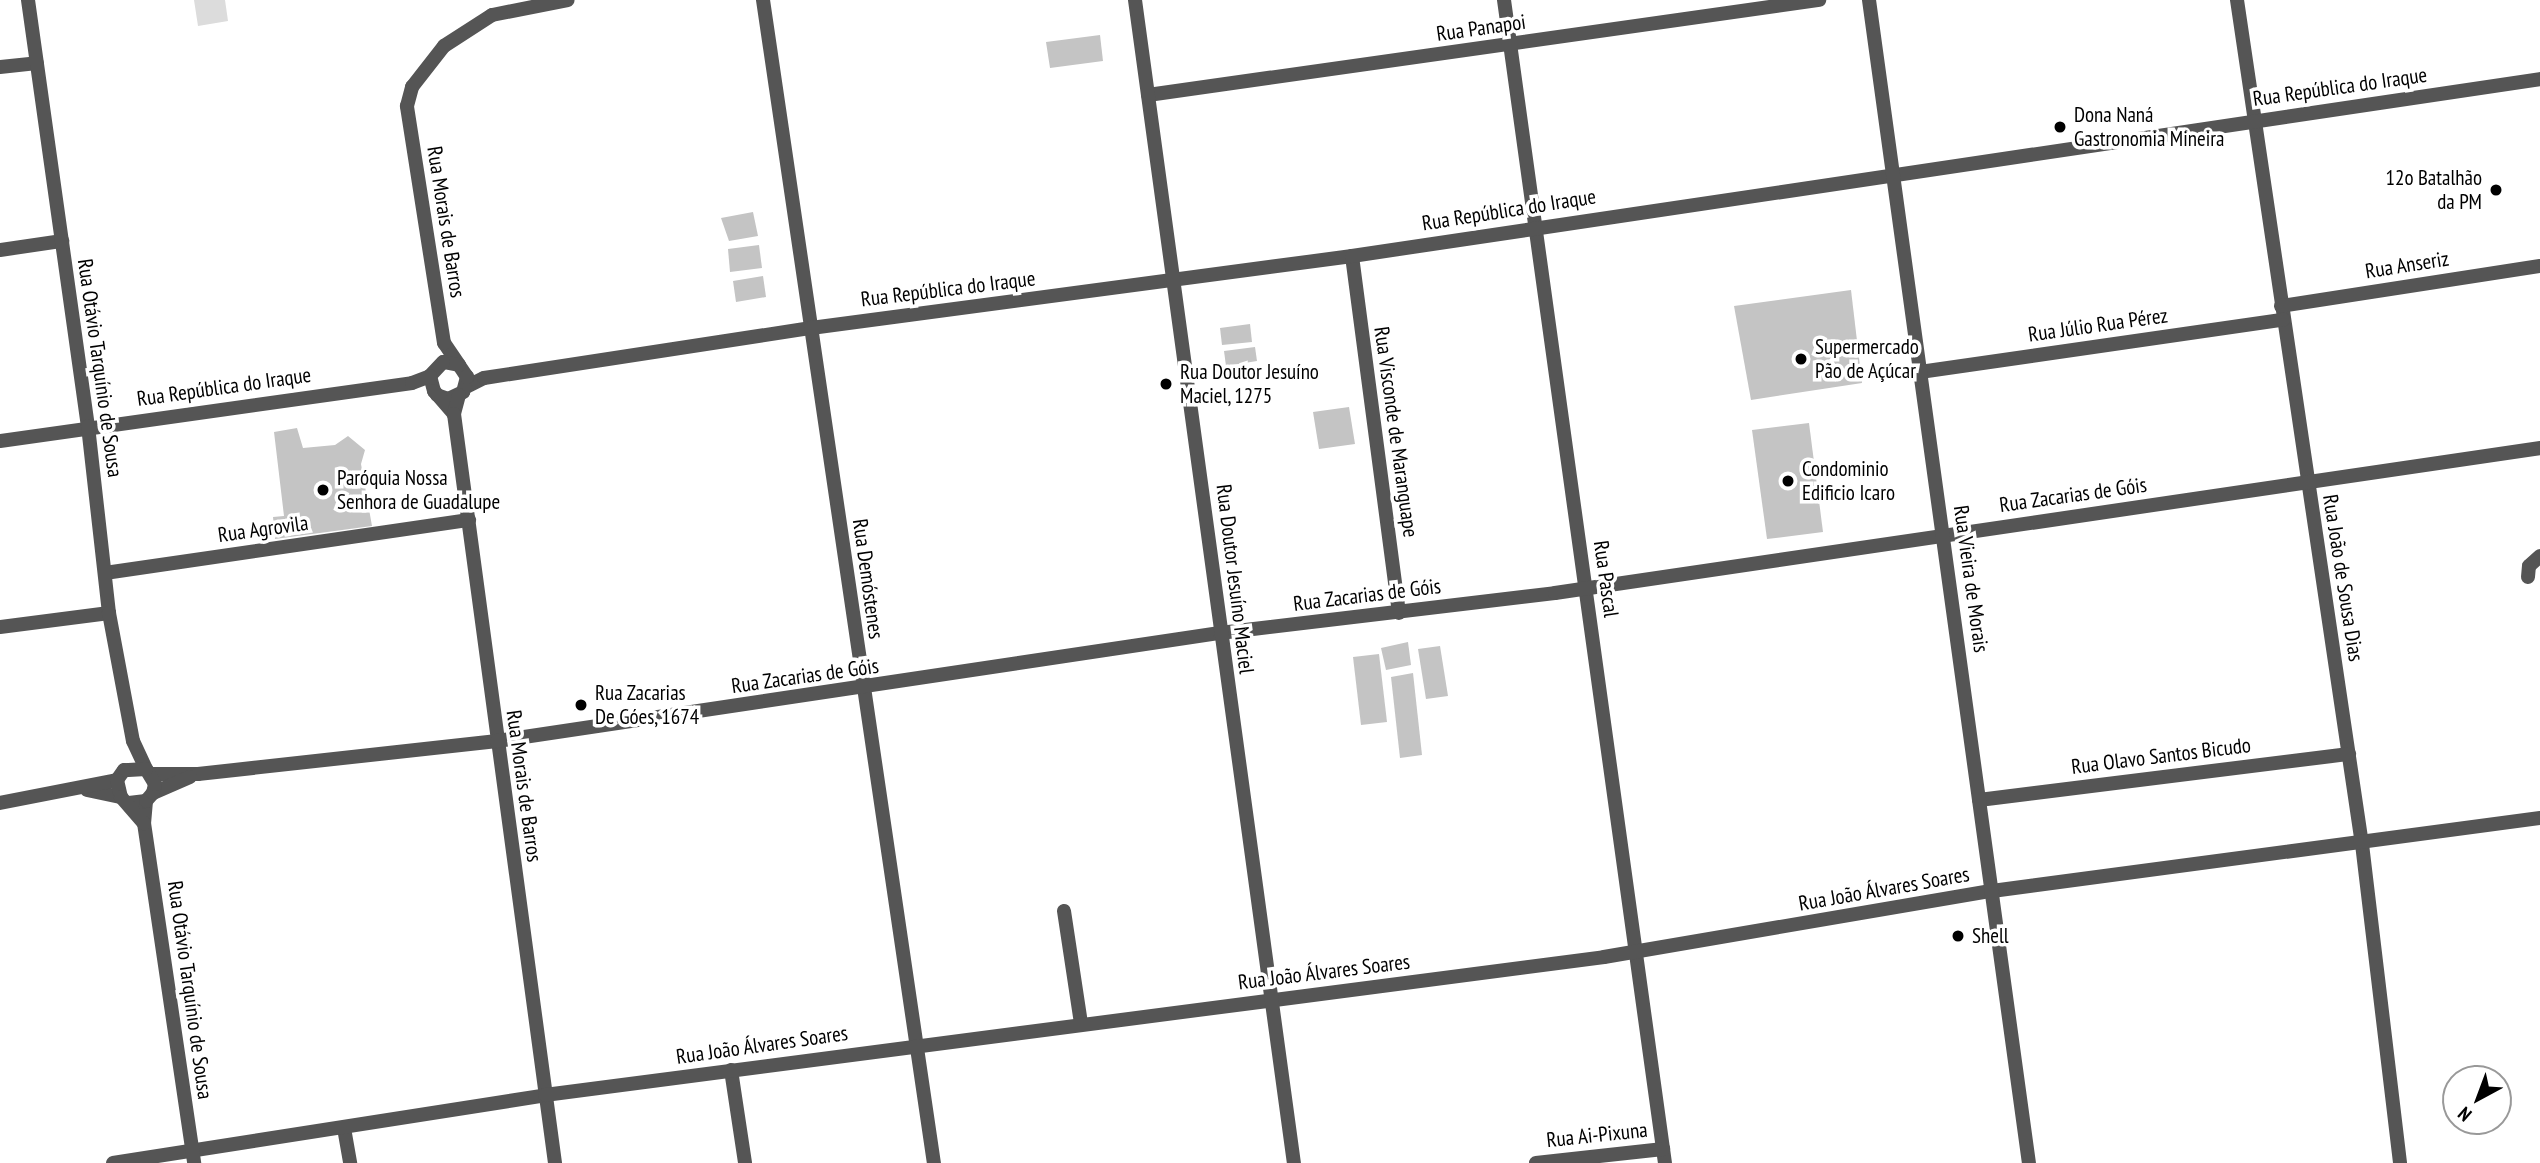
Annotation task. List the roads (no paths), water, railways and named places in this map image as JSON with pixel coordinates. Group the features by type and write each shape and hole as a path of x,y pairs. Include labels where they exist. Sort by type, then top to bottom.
{"street":[{"name":"Rua Otávio Tarquínio de Sousa","path":"28,0 88,426 110,613 132,741 148,772 149,797 144,823 193,1158"},
{"name":"Rua Morais de Barros","path":"555,1163 454,414 462,391 462,368 444,343 407,106 421,73 444,46 470,27 500,11 568,0"},
{"name":"Rua Demóstenes","path":"763,0 934,1163"},
{"name":"Rua Doutor Jesuíno Maciel","path":"1135,0 1294,1163"},
{"name":"Rua Pascal","path":"1504,0 1664,1156"},
{"name":"Rua Panapoi","path":"1148,95 1819,0"},
{"name":"Rua Vieira de Morais","path":"1870,0 2029,1163"},
{"name":"Rua João de Sousa Dias","path":"2237,0 2362,844 2400,1163"},
{"path":"0,67 37,63"},
{"name":"Rua República do Iraque","path":"462,391 484,378 811,328 1352,256 2540,79"},
{"path":"0,250 62,241"},
{"name":"Rua Visconde de Maranguape","path":"1352,256 1399,613"},
{"name":"Rua Anseriz","path":"2282,313 2540,265"},
{"name":"Rua Júlio Rua Pérez","path":"1920,372 2282,313"},
{"path":"444,343 433,382 454,414"},
{"path":"433,382 448,361 462,368"},
{"name":"Rua República do Iraque","path":"462,368 484,378"},
{"path":"433,382 448,399 462,391"},
{"name":"Rua República do Iraque","path":"0,440 88,426 433,382"},
{"name":"Rua Zacarias de Góis","path":"121,775 148,772 198,774 497,741 863,690 1220,633 1399,613 1585,587 2540,448"},
{"name":"Rua Agrovila","path":"104,573 469,520"},
{"path":"2528,577 2529,566 2540,556"},
{"path":"0,627 110,613"},
{"name":"Rua Otávio Tarquínio de Sousa","path":"121,775 132,741"},
{"name":"Rua Olavo Santos Bicudo","path":"1979,800 2349,754"},
{"name":"Rua Zacarias de Góis","path":"125,800 149,797 198,774"},
{"path":"0,803 85,790 121,775 125,800 85,790"},
{"name":"Rua Otávio Tarquínio de Sousa","path":"125,800 144,823"},
{"name":"Rua João Álvares Soares","path":"113,1163 193,1158 344,1128 545,1095 1637,952 1992,891 2362,844 2540,818"},
{"path":"1064,911 1081,1024"},
{"path":"731,1070 745,1163"},
{"path":"344,1128 350,1163"},
{"name":"Rua Ai-Pixuna","path":"1536,1163 1664,1156"}],"place":[{"name":"Dona Naná Gastronomia Mineira","path":"2060,127"},
{"name":"12o Batalhão da PM","path":"2496,190"},
{"name":"Supermercado Pão de Açúcar","path":"1801,359"},
{"name":"Rua Doutor Jesuíno Maciel, 1275","path":"1166,384"},
{"name":"Condominio Edificio Icaro","path":"1788,481"},
{"name":"Paróquia Nossa Senhora de Guadalupe","path":"323,490"},
{"name":"Rua Zacarias De Góes, 1674","path":"581,705"},
{"name":"Shell","path":"1958,936"}]}
